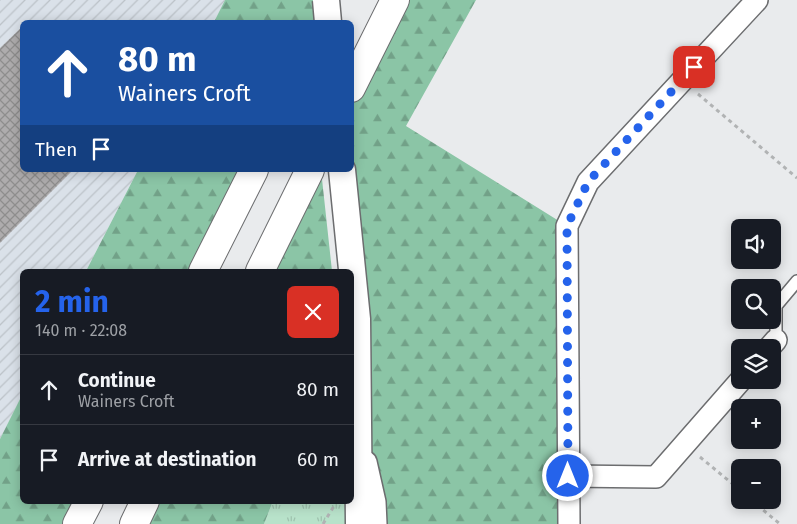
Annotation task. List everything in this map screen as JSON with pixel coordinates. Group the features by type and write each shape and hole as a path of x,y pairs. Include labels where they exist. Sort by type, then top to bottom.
{"highway":[{"path":"329,20 338,0"},
{"path":"354,82 395,0"},
{"path":"204,269 253,172"},
{"path":"261,269 309,172"},
{"path":"77,524 87,504"},
{"path":"134,524 144,504"}],"street":[{"path":"326,0 328,20"},
{"path":"569,524 567,226 588,182 757,0"},
{"path":"342,172 351,269"},
{"path":"354,298 358,430 358,524"},
{"path":"568,476 656,476 732,389"},
{"path":"358,430 375,502 376,524"}],"lane":[{"path":"773,339 776,306 797,281"}],"path":[{"path":"682,81 797,178"},
{"path":"685,444 731,482"},
{"path":"323,524 335,504"},
{"path":"762,509 780,524"}],"shaded area":[{"path":"0,0 225,0 215,20 20,20 20,172 137,172 87,269 20,269 20,399 0,439"}],"green space":[{"path":"225,0 314,0 317,20 215,20"},
{"path":"395,0 476,0 406,126 567,226 569,524 376,524 358,430 353,172 354,82"},
{"path":"137,172 252,172 204,269 87,269"},
{"path":"322,179 332,269 274,269"},
{"path":"20,399 20,504 86,504 76,524 0,524 0,439"},
{"path":"150,504 272,504 264,524 140,524"},
{"path":"272,504 352,504 359,524 264,524"}],"building":[{"path":"20,29 20,172 71,172 0,243 0,48"}],"route":[{"path":"568,476 567,226 588,182 694,67"}]}
